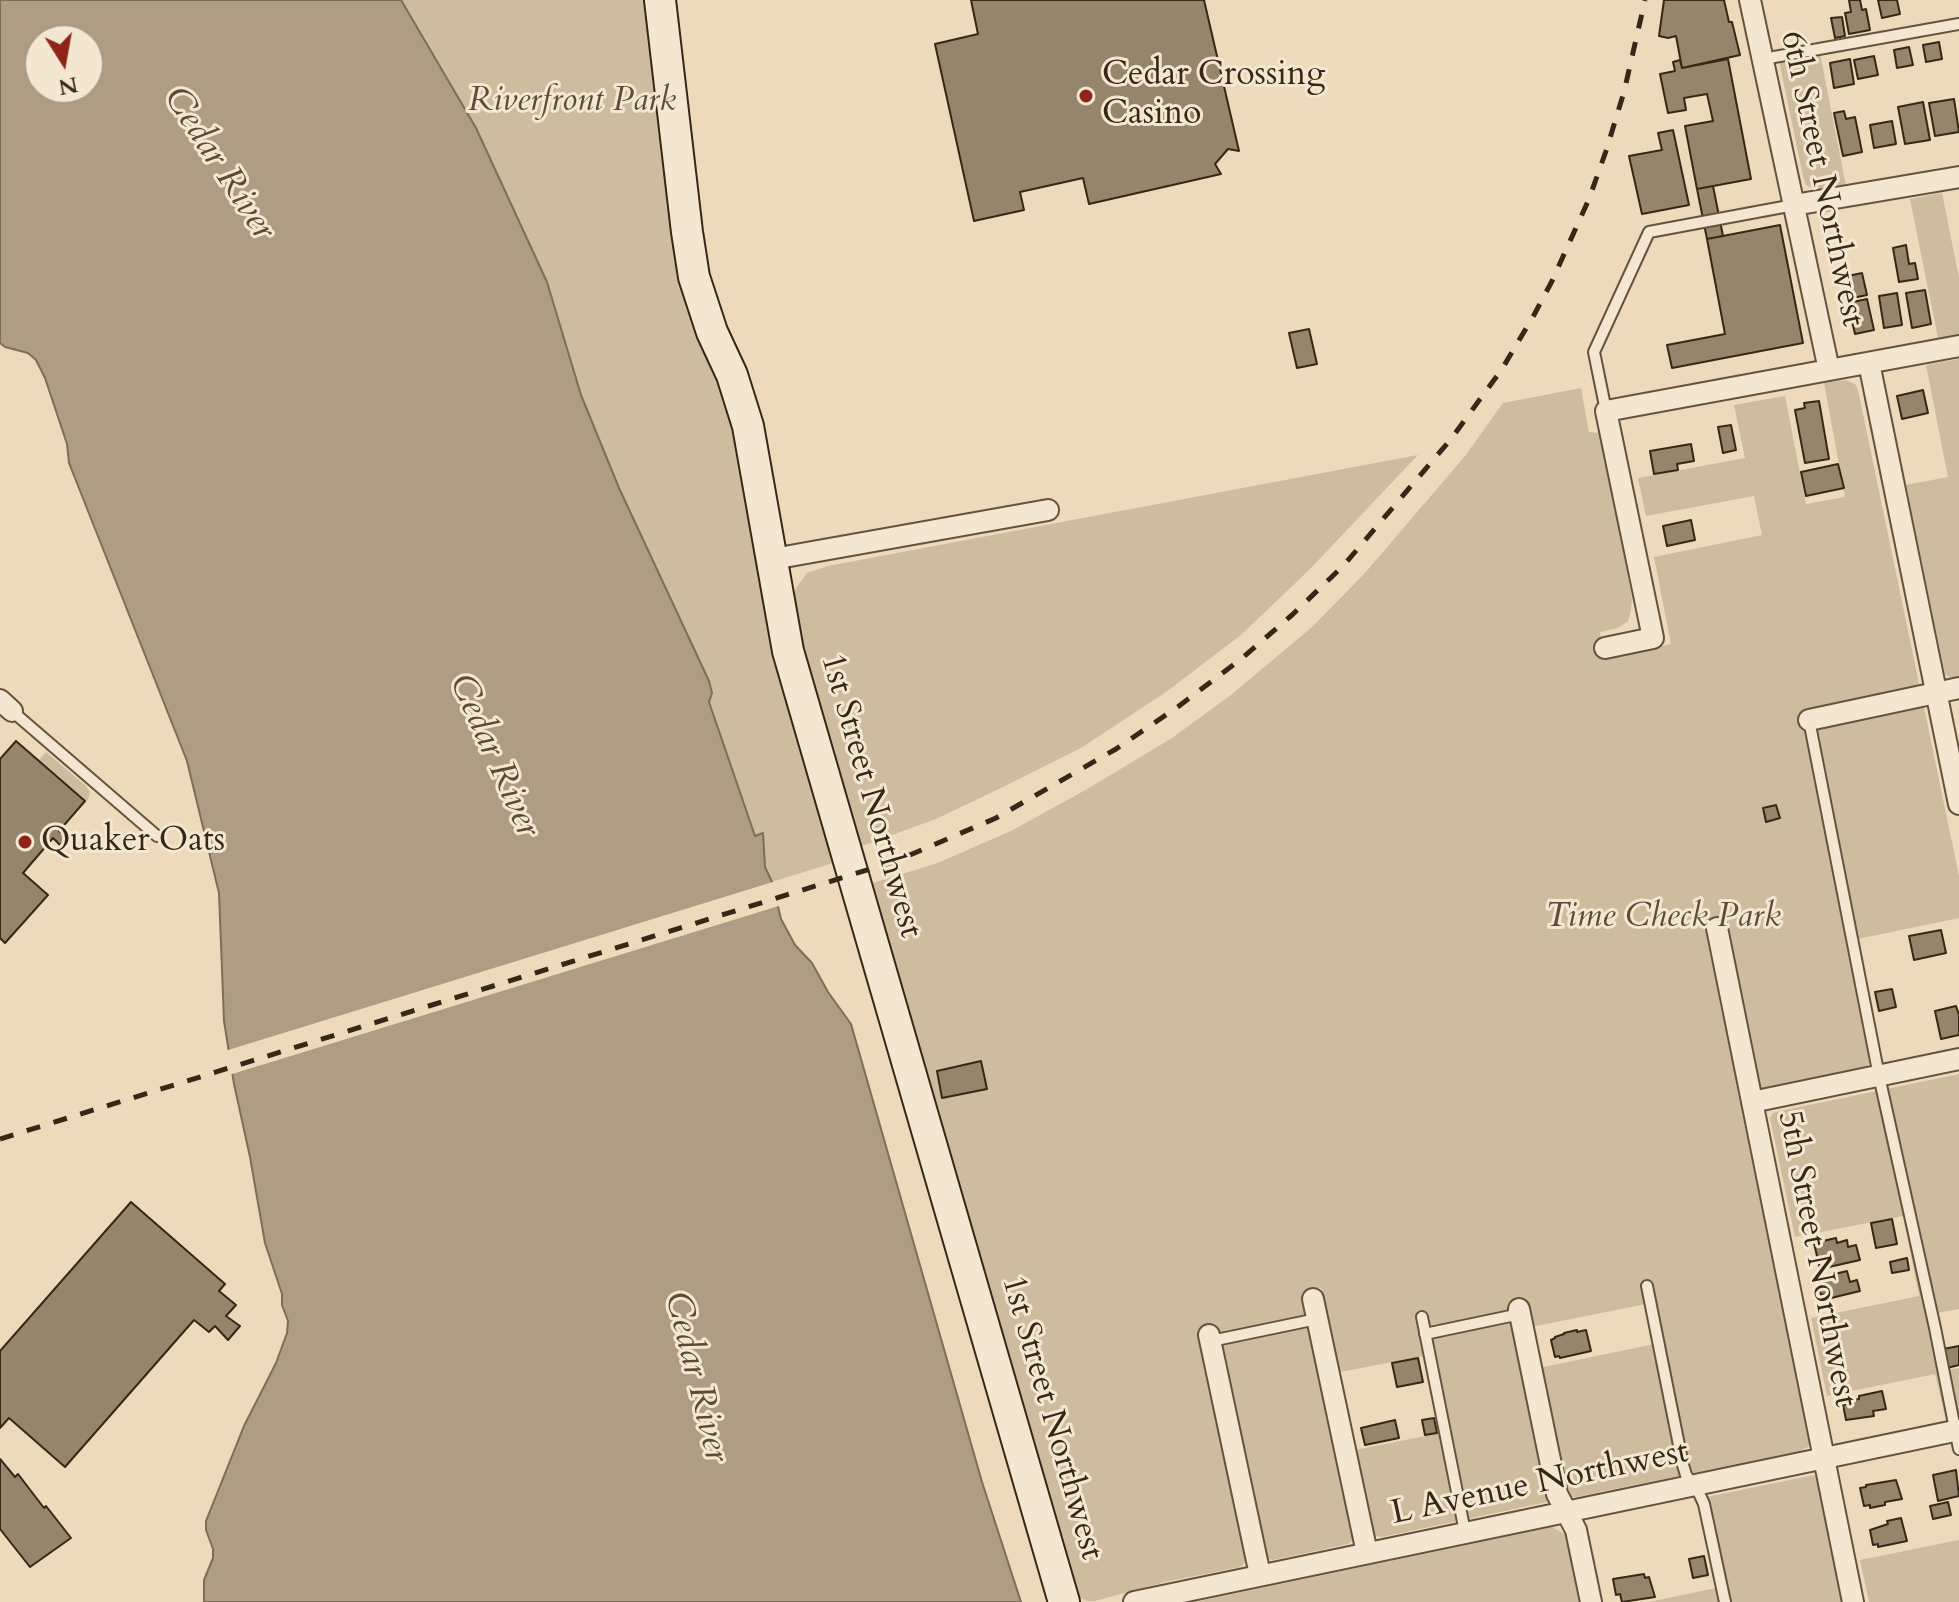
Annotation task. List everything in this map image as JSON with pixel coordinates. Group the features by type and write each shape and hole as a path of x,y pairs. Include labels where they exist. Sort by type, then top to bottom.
{"street":[{"name":"1st Street Northwest","path":"660,0 694,277 748,426 794,677 1064,1602"},
{"name":"6th Street Northwest","path":"1750,0 1829,370"},
{"path":"1794,205 1959,177"},
{"path":"1605,648 1653,638 1606,411 1959,346"},
{"name":"6th Street Northwest","path":"1869,363 1959,804"},
{"path":"773,559 1048,510"},
{"path":"1809,720 1959,688"},
{"name":"5th Street Northwest","path":"1717,928 1853,1602"},
{"path":"1752,1102 1959,1059"},
{"path":"1315,1309 1367,1553"},
{"path":"1519,1312 1552,1474 1557,1494 1576,1530 1591,1602"},
{"path":"1210,1338 1260,1575"},
{"name":"L Avenue Northwest","path":"1134,1602 1824,1458 1958,1437"}],"lane":[{"path":"1763,59 1959,24"},
{"path":"1606,411 1594,352 1649,232 1794,205"},
{"path":"6,706 157,836"},
{"path":"1809,720 1879,1076 1958,1437"},
{"path":"1647,1286 1683,1465 1704,1504 1725,1602"},
{"path":"1210,1338 1315,1309"},
{"path":"1425,1334 1519,1312"},
{"path":"1422,1317 1465,1532"}],"green space":[{"name":"Riverfront Park","path":"401,0 660,0 712,332 836,862 772,882 765,867 763,834 755,836 708,701 712,693 709,681 619,488 581,395 547,282 476,128"},
{"path":"1818,43 1846,186 1815,190 1806,185 1803,176 1777,51"},
{"path":"1942,193 1959,278 1959,335 1938,338 1910,199"},
{"path":"1959,359 1959,677 1952,679 1944,670 1906,485 1948,477 1926,365"},
{"name":"Time Check Park","path":"1846,380 1855,384 1858,390 1959,876 1959,918 1848,941 1871,1061 1867,1066 1738,1093 1810,1442 1808,1447 1569,1497 1565,1492 1539,1368 1654,1344 1646,1304 1531,1327 1547,1502 1376,1536 1372,1532 1355,1450 1440,1433 1424,1356 1340,1372 1321,1288 1305,1291 1354,1539 1348,1544 1273,1560 1268,1559 1261,1550 1217,1330 1246,1555 1244,1564 1095,1601 1078,1597 1072,1589 866,885 935,864 1011,831 1172,738 1231,695 1312,627 1365,573 1465,456 1503,403 1581,388 1589,432 1601,433 1625,532 1620,534 1632,599 1628,621 1618,628 1600,632 1604,657 1671,644 1654,557 1762,535 1754,496 1646,516 1638,478 1745,458 1734,405 1785,396 1806,504 1845,497 1824,383"},
{"path":"1418,455 1310,569 1241,635 1166,692 1081,748 936,819 856,848 814,709 792,599 807,573 828,566"},
{"path":"46,752 86,786 90,792 88,800 85,801 38,761"},
{"path":"1959,1074 1959,1309 1937,1313 1948,1370 1959,1368 1959,1419 1946,1421 1935,1374 1827,1396 1811,1318 1919,1296 1903,1216 1795,1237 1770,1118 1780,1111"},
{"path":"1814,1475 1843,1602 1649,1602 1716,1588 1697,1499"},
{"path":"1552,1527 1565,1534 1579,1602 1195,1602"},
{"path":"1959,1540 1959,1602 1869,1602 1860,1560"}],"water":[{"name":"Cedar River","path":"0,0 401,0 476,128 547,282 581,395 619,488 709,681 712,693 709,702 755,836 763,833 765,867 781,919 795,945 812,963 851,1024 982,1482 1021,1602 204,1602 204,1580 213,1558 206,1521 244,1426 276,1363 288,1321 265,1243 234,1084 224,1021 219,893 187,761 69,463 67,444 45,378 36,360 28,353 0,343"}],"pier":[{"path":"776,881 782,905 229,1075 225,1051"}],"building":[{"name":"Cedar Crossing Casino","path":"971,0 1204,0 1239,151 1228,149 1215,164 1221,174 1089,204 1083,178 1020,192 1024,210 974,221 935,44 978,34"},
{"path":"1664,0 1724,0 1740,55 1682,68 1676,36 1659,36"},
{"path":"1849,0 1860,0 1862,10 1866,9 1870,30 1849,34 1845,13 1851,12"},
{"path":"1878,0 1897,0 1900,14 1882,18"},
{"path":"1842,17 1845,36 1835,38 1831,18"},
{"path":"1939,42 1942,59 1926,62 1923,45"},
{"path":"1909,47 1913,65 1897,68 1894,50"},
{"path":"1874,56 1878,75 1858,79 1854,60"},
{"path":"1728,59 1751,179 1697,189 1685,126 1713,121 1707,94 1684,98 1686,110 1668,113 1660,74 1675,71 1673,62 1680,60 1682,68"},
{"path":"1850,59 1854,84 1834,88 1830,63"},
{"path":"1954,99 1959,132 1935,136 1929,103"},
{"path":"1923,102 1930,140 1905,144 1898,107"},
{"path":"1844,111 1846,119 1855,117 1862,152 1843,156 1834,113"},
{"path":"1892,121 1896,144 1874,148 1870,125"},
{"path":"1673,130 1689,205 1642,214 1629,156 1662,150 1658,133"},
{"path":"1713,186 1723,236 1707,239 1697,189"},
{"path":"1780,225 1803,343 1672,368 1667,345 1725,334 1707,239"},
{"path":"1906,245 1909,264 1915,263 1918,279 1899,282 1893,248"},
{"path":"1862,273 1867,295 1848,299 1843,277"},
{"path":"1925,290 1931,324 1912,328 1906,293"},
{"path":"1897,293 1902,325 1884,328 1879,296"},
{"path":"1867,299 1874,330 1855,334 1848,303"},
{"path":"1309,329 1317,364 1297,368 1289,333"},
{"path":"1923,390 1928,413 1902,419 1897,396"},
{"path":"1819,401 1829,459 1805,463 1795,410 1805,408 1804,403"},
{"path":"1731,425 1736,450 1723,453 1718,427"},
{"path":"1691,444 1694,461 1677,464 1678,470 1654,474 1650,451"},
{"path":"1838,464 1844,488 1806,496 1801,472"},
{"path":"1691,520 1695,540 1667,546 1663,526"},
{"name":"Quaker Oats","path":"16,741 85,801 59,831 68,838 60,845 53,838 23,873 48,895 5,943 0,938 0,759"},
{"path":"1776,805 1780,818 1766,822 1763,808"},
{"path":"1941,930 1946,953 1914,960 1909,936"},
{"path":"1892,989 1896,1007 1879,1011 1875,992"},
{"path":"1956,1006 1959,1035 1941,1039 1935,1011"},
{"path":"981,1061 987,1089 942,1098 937,1071"},
{"path":"131,1202 225,1284 219,1291 236,1305 226,1316 240,1326 228,1340 215,1326 209,1332 194,1320 65,1467 9,1418 0,1428 0,1351"},
{"path":"1892,1219 1897,1244 1876,1248 1871,1223"},
{"path":"1836,1238 1837,1243 1847,1240 1848,1247 1856,1245 1860,1260 1820,1269 1814,1243"},
{"path":"1907,1258 1909,1270 1892,1273 1890,1262"},
{"path":"1847,1271 1850,1282 1857,1280 1860,1291 1827,1299 1826,1294 1821,1295 1818,1283 1836,1279 1835,1274"},
{"path":"1577,1330 1586,1330 1591,1351 1555,1357 1551,1340"},
{"path":"1959,1346 1959,1365 1947,1368 1943,1349"},
{"path":"1418,1358 1423,1382 1397,1387 1392,1363"},
{"path":"1882,1391 1886,1409 1873,1411 1874,1416 1846,1420 1843,1405 1859,1399 1859,1396"},
{"path":"1434,1418 1437,1433 1425,1435 1422,1420"},
{"path":"1395,1420 1399,1438 1365,1445 1361,1428"},
{"path":"0,1459 15,1477 18,1474 71,1538 30,1567 0,1529"},
{"path":"1956,1470 1959,1496 1938,1501 1933,1475"},
{"path":"1896,1480 1902,1499 1870,1508 1870,1505 1864,1506 1860,1488"},
{"path":"1948,1502 1951,1515 1933,1519 1930,1506"},
{"path":"1901,1518 1907,1541 1878,1547 1878,1544 1873,1545 1870,1530"},
{"path":"1704,1556 1708,1575 1693,1578 1689,1559"},
{"path":"1644,1574 1645,1578 1649,1577 1655,1597 1622,1602 1620,1594 1616,1595 1613,1579"}],"railway":[{"path":"0,1139 896,861 996,818 1116,749 1179,706 1241,659 1344,565 1451,439 1502,369 1552,281 1589,199 1624,92 1645,0"}],"place":[{"name":"Cedar Crossing Casino","path":"1086,96"},
{"name":"Quaker Oats","path":"25,842"}]}
